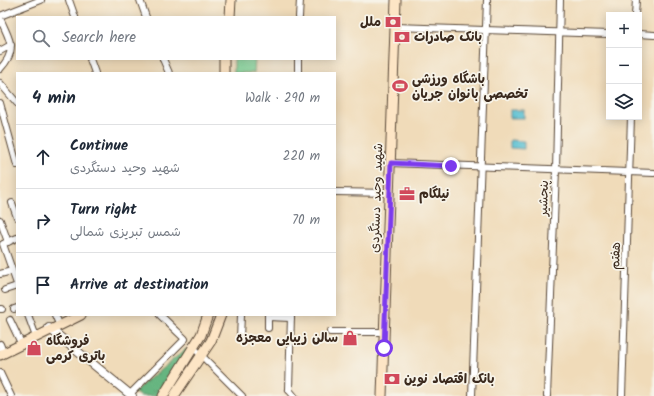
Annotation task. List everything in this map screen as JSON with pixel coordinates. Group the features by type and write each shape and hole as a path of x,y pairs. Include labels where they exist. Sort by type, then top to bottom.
{"main road":[{"path":"226,16 227,0"},
{"path":"230,16 231,0"},
{"name":"شهید وحید دستگردی","path":"382,396 396,0"},
{"path":"224,60 224,72"},
{"path":"227,72 228,60"},
{"path":"1,350 70,316"},
{"path":"1,350 55,324 78,316"},
{"path":"163,396 192,346 201,335 208,316"},
{"path":"174,396 211,341 221,316"}],"street":[{"path":"0,69 11,56 11,45 0,17 41,0"},
{"path":"69,0 75,16"},
{"path":"140,0 146,16"},
{"path":"299,16 300,0"},
{"path":"472,396 487,0"},
{"name":"پنجشیر","path":"547,396 556,170 558,32 560,0"},
{"path":"635,12 636,0"},
{"path":"395,27 606,34"},
{"path":"642,34 654,35"},
{"path":"0,51 11,45"},
{"path":"90,60 95,72"},
{"path":"163,60 168,72"},
{"path":"298,60 298,72"},
{"path":"0,83 16,102"},
{"path":"0,102 16,161"},
{"name":"هفتم","path":"622,396 631,120"},
{"path":"391,163 654,173"},
{"path":"336,192 390,194"},
{"path":"12,203 16,214"},
{"path":"0,220 4,243 16,282"},
{"path":"4,243 16,238"},
{"path":"0,274 12,270"},
{"path":"5,290 16,285"},
{"path":"28,316 35,334"},
{"path":"55,324 131,395 185,339 161,316"},
{"path":"240,338 242,316"},
{"path":"268,328 268,316 291,316 289,390 284,396"},
{"path":"10,320 20,341"},
{"path":"330,332 385,332"},
{"path":"192,346 242,396"},
{"path":"0,373 11,396"},
{"path":"289,390 294,396"}],"green space":[{"path":"234,60 255,60 254,72 234,72"},
{"path":"186,349 188,351 159,396 140,396 133,392"}],"water":[{"path":"510,110 524,110 524,118 510,118"},
{"path":"510,140 524,141 524,149 510,148"}],"place":[{"name":"ملل","path":"393,22"},
{"name":"بانک صادرات","path":"402,37"},
{"name":"باشگاه ورزشی تخصصی بانوان جریان","path":"400,86"},
{"name":"نیلگام","path":"407,194"},
{"name":"سالن زیبایی معجزه","path":"350,338"},
{"name":"فروشگاه باتری کرمی","path":"34,348"},
{"name":"بانک اقتصاد نوین","path":"392,379"}],"route":[{"path":"384,348 391,163 451,166"}]}
